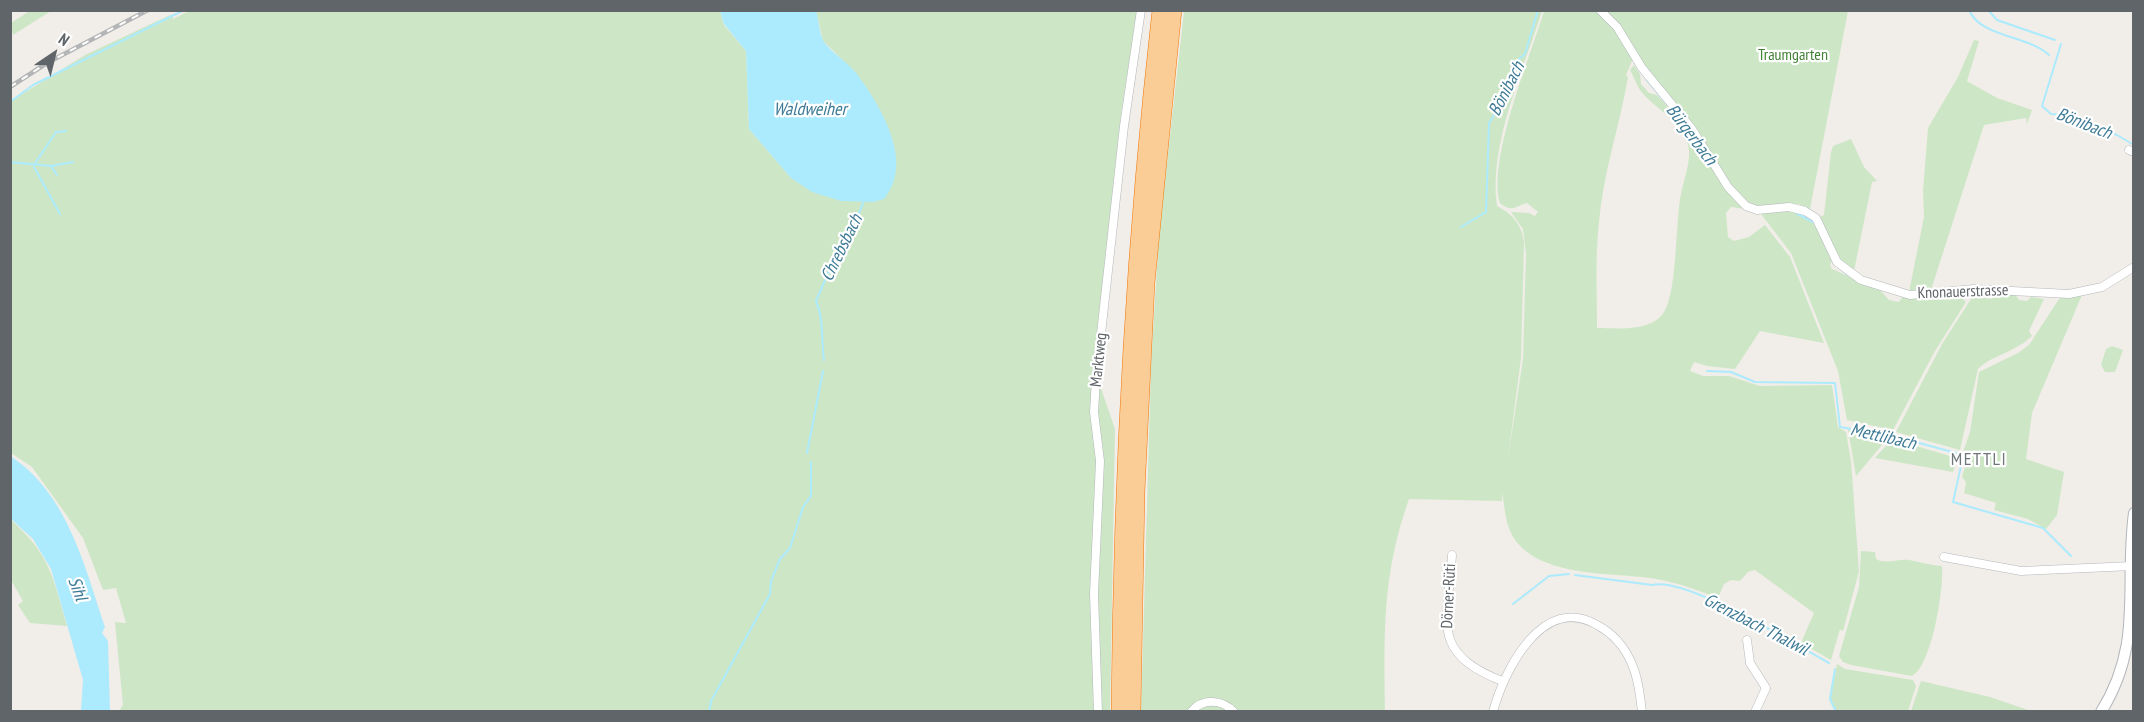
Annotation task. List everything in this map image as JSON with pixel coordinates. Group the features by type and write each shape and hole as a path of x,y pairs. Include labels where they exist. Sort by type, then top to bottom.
{"highway":[{"path":"1119,711 1123,484 1131,314 1138,214 1160,10"},
{"path":"1133,711 1137,492 1147,283 1174,10"}],"main road":[{"path":"2102,711 2118,680 2129,646 2132,627 2133,513"}],"street":[{"name":"Marktweg","path":"1098,711 1094,594 1100,461 1094,412 1096,379 1124,126 1141,10"},
{"name":"Knonauerstrasse","path":"1600,10 1617,27 1642,68 1692,129 1728,187 1746,206 1757,210 1789,207 1805,211 1816,218 1837,262 1861,280 1910,295 1974,289 2069,294 2102,287 2133,267"},
{"name":"Dörner-Rüti","path":"1452,555 1447,637 1457,655 1474,669 1502,681"},
{"path":"1944,557 2021,571 2132,566"},
{"path":"1492,711 1502,681 1517,655 1545,626 1562,618 1584,618 1610,633 1626,652 1636,676 1642,711"},
{"path":"1747,640 1750,663 1766,688 1755,711"},
{"path":"1191,711 1205,702 1219,702 1234,711"}],"green space":[{"path":"31,10 51,11 13,35 11,23"},
{"path":"191,10 720,11 724,25 746,51 749,129 791,178 856,73 823,41 816,11 1137,11 1121,114 1110,234 1093,365 1115,429 1110,711 119,711 123,705 115,622 126,623 116,588 103,590 83,538 32,467 11,453 11,101 85,55 170,15 173,19"},
{"name":"Traumgarten","path":"1184,11 1542,11 1509,107 1498,158 1496,182 1497,206 1516,221 1524,243 1521,358 1508,458 1523,359 1526,254 1523,229 1511,212 1529,213 1535,216 1538,212 1527,203 1514,208 1504,206 1500,203 1498,184 1500,161 1512,107 1544,11 1848,11 1810,209 1798,204 1757,207 1737,195 1692,128 1634,56 1626,75 1628,77 1625,95 1604,185 1597,262 1597,328 1640,327 1662,315 1671,292 1679,207 1689,151 1679,128 1640,90 1630,70 1634,65 1640,74 1641,84 1649,93 1657,95 1679,119 1745,209 1731,207 1726,213 1728,237 1734,241 1749,237 1765,225 1790,257 1824,343 1760,331 1735,369 1694,362 1690,371 1703,376 1729,376 1760,386 1832,385 1838,427 1846,432 1851,461 1859,571 1843,631 1840,629 1831,660 1801,643 1814,613 1755,570 1748,572 1740,581 1731,580 1724,584 1718,598 1662,580 1563,568 1544,562 1528,553 1515,540 1507,523 1502,492 1502,501 1409,499 1394,553 1386,604 1385,711 1141,712 1151,365 1159,235"},
{"path":"1974,40 1979,41 1967,81 1997,98 2032,110 2027,124 2026,118 1984,125 1931,290 1909,292 1924,217 1923,191 1928,128 1958,77"},
{"path":"1851,139 1864,167 1877,181 1872,182 1854,271 1844,265 1817,218 1824,215 1833,146"},
{"path":"1767,208 1795,212 1811,221 1826,247 1832,261 1830,265 1832,269 1880,290 1889,300 1899,302 1903,296 1957,293 1966,302 1935,351 1893,430 1847,420 1838,371 1791,253 1761,214"},
{"path":"1995,294 2015,294 2019,300 2027,301 2031,297 2044,299 2029,331 2032,336 1978,369 1960,450 1896,432 1942,344 1973,296 1992,299"},
{"path":"2082,295 2032,413 2026,459 2064,472 2057,515 2046,529 2028,519 1994,510 1996,503 1964,493 1966,482 1962,477 1968,456 1963,452 1970,432 1979,372 2018,353 2029,345 2061,296"},
{"path":"2112,346 2123,350 2115,372 2105,372 2101,365 2106,349"},
{"path":"1848,429 1887,439 1856,476"},
{"path":"1892,439 1957,458 1953,472 1875,458"},
{"path":"10,519 42,555 53,580 67,626 30,623 18,605 23,601 11,580"},
{"path":"1861,551 1875,552 1876,559 1880,561 1905,560 1942,566 1939,607 1931,642 1919,669 1912,676 1851,665 1843,662 1839,656 1859,587"},
{"path":"1837,664 1845,669 1913,680 1916,686 1908,711 1835,711 1830,699"},
{"path":"1921,681 1990,697 2031,711 1911,711"}],"water":[{"name":"Waldweiher","path":"720,11 816,11 824,42 857,74 876,102 891,135 896,168 893,184 884,199 873,202 841,201 812,192 791,178 749,129 746,51 724,24"},
{"name":"Sihl","path":"10,456 30,471 46,489 60,510 81,556 105,627 102,633 108,641 110,711 81,711 83,680 51,569 33,539 11,519"}],"waterway":[{"path":"10,102 33,85 184,10"},
{"name":"Bönibach","path":"1461,227 1486,212 1489,123 1502,103 1519,59 1525,54 1538,10"},
{"name":"Bönibach","path":"1969,10 1984,26 2029,43 2049,55"},
{"name":"Bönibach","path":"1988,10 1997,20 2055,40"},
{"name":"Bönibach","path":"2061,44 2042,106 2051,114 2066,115"},
{"name":"Bürgerbach","path":"1647,80 1668,105"},
{"name":"Bönibach","path":"2076,119 2117,135 2134,145"},
{"path":"34,165 56,132 66,131"},
{"path":"10,162 51,166 73,162"},
{"path":"51,166 57,175"},
{"path":"34,167 60,214"},
{"name":"Chrebsbach","path":"824,360 821,322 816,301 832,264 840,256 864,201"},
{"name":"Bürgerbach","path":"1796,213 1815,223"},
{"name":"Bürgerbach","path":"1838,267 1848,275"},
{"name":"Chrebsbach","path":"807,453 823,371"},
{"name":"Mettlibach","path":"1707,371 1731,372 1755,382 1835,383 1840,427 1897,437 1956,453"},
{"name":"Mettlibach","path":"1963,457 1953,502 2043,528 2071,556"},
{"name":"Chrebsbach","path":"709,712 711,701 770,594 771,581 780,559 790,548 803,507 811,496 811,462"},
{"name":"Grenzbach Thalwil","path":"1513,604 1549,576 1569,574"},
{"name":"Grenzbach Thalwil","path":"1575,575 1668,585 1689,591 1741,614 1829,663"},
{"name":"Grenzbach Thalwil","path":"1835,669 1830,699 1836,712"}],"railway":[{"path":"10,87 47,63 148,10"}],"district":[{"name":"METTLI","path":"1979,460"}]}
